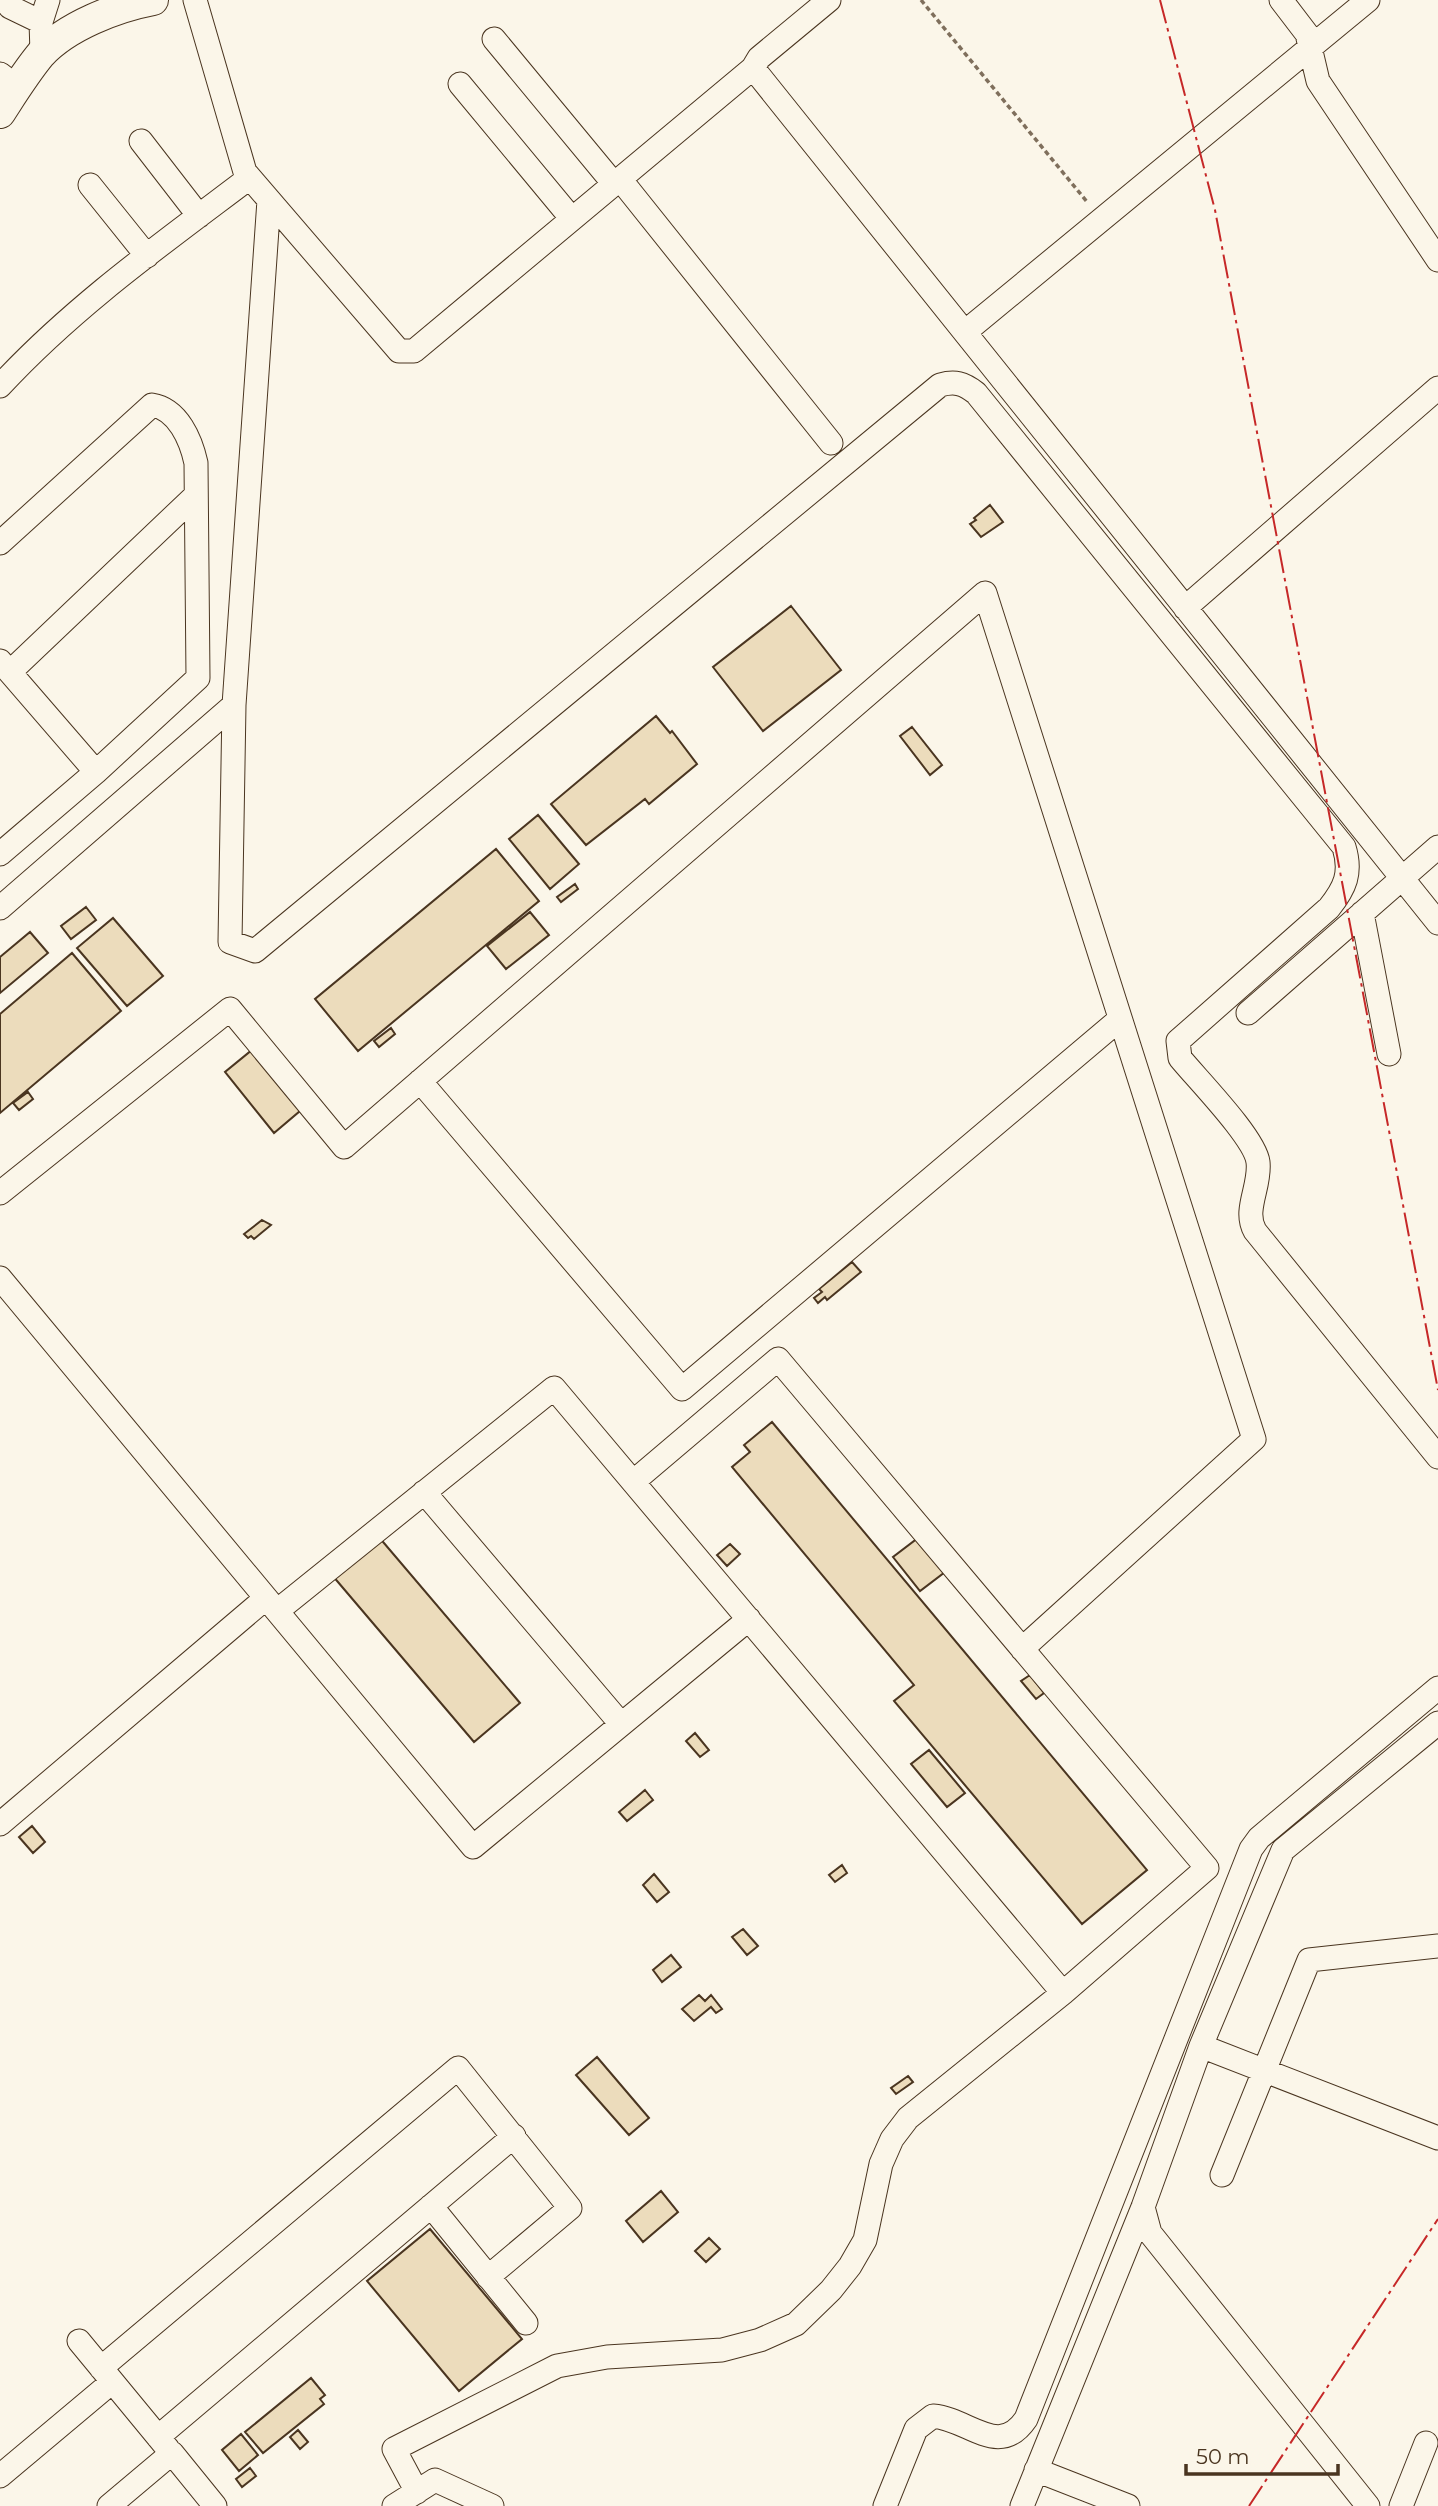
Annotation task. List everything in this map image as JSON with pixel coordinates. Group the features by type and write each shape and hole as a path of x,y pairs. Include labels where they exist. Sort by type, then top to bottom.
{"main road":[{"path":"0,113 9,81 42,53 74,30 114,10 153,0"}],"street":[{"path":"6,0 10,7 41,22"},
{"path":"42,53 41,22 48,0"},
{"path":"195,0 245,172 399,351 414,351 753,68 759,58 829,0"},
{"path":"1281,0 1307,34 1318,81 1438,260"},
{"path":"965,332 1368,0"},
{"path":"495,39 617,182 831,443"},
{"path":"753,68 1438,923"},
{"path":"460,84 572,219"},
{"path":"141,141 200,215"},
{"path":"0,386 23,361 105,288 249,177"},
{"path":"90,184 147,256"},
{"path":"269,200 234,705 230,942 255,951 940,385 953,381 965,385 976,393 1344,848 1348,859 1347,881 1329,908 1178,1041 1178,1051 1180,1058 1254,1148 1258,1173 1250,1214 1255,1231 1438,1457"},
{"path":"1185,608 1438,388"},
{"path":"0,543 152,405 160,406 185,429 192,443 196,463 198,677 96,772 0,854"},
{"path":"96,772 5,666 195,496"},
{"path":"0,1193 230,1009 344,1147 985,593 1254,1439 1022,1649"},
{"path":"0,908 234,705"},
{"path":"1248,1013 1438,847"},
{"path":"1362,913 1389,1054"},
{"path":"420,1081 682,1389 1119,1019"},
{"path":"0,1278 473,1847 748,1619"},
{"path":"416,2492 394,2449 557,2366 607,2357 722,2350 760,2340 796,2324 831,2290 850,2266 865,2240 881,2164 892,2139 908,2118 1063,1993 1207,1868 778,1359 633,1482"},
{"path":"0,1824 271,1604 424,1492 554,1388 1063,1993"},
{"path":"424,1492 621,1724"},
{"path":"885,2506 916,2429 933,2416 945,2417 995,2438 1011,2435 1020,2428 1026,2419 1251,1849 1259,1838 1438,1688"},
{"path":"1022,2506 1143,2207 1201,2046 1283,1850 1438,1723"},
{"path":"1222,2175 1309,1960 1438,1946"},
{"path":"1201,2046 1438,2138"},
{"path":"0,2476 106,2375 458,2068 570,2208 488,2277"},
{"path":"110,2506 165,2445 431,2206 514,2136"},
{"path":"431,2206 526,2323"},
{"path":"1143,2207 1150,2233 1368,2506"},
{"path":"79,2341 215,2506"},
{"path":"1401,2506 1426,2443"},
{"path":"1036,2470 1128,2506"},
{"path":"394,2506 435,2480 492,2506"}],"path":[{"path":"921,0 1102,221"}],"building":[{"path":"990,505 1003,522 981,537 970,524"},
{"path":"791,606 841,670 763,731 713,667"},
{"path":"656,716 670,733 672,731 697,764 649,804 645,799 586,845 551,804"},
{"path":"912,727 942,765 930,775 900,736"},
{"path":"538,815 579,864 550,889 509,839"},
{"path":"496,849 539,901 358,1051 315,999"},
{"path":"575,884 578,889 561,902 557,897"},
{"path":"86,907 96,920 71,939 61,926"},
{"path":"530,912 549,935 506,969 487,946"},
{"path":"113,918 163,976 127,1006 77,948"},
{"path":"30,932 48,953 0,993 0,957"},
{"path":"72,953 121,1011 0,1113 0,1014"},
{"path":"391,1028 395,1034 379,1047 374,1041"},
{"path":"258,1045 307,1105 274,1133 225,1072"},
{"path":"28,1092 33,1099 19,1110 13,1103"},
{"path":"262,1220 271,1225 254,1239 244,1234"},
{"path":"852,1262 861,1272 827,1300 825,1297 818,1303 814,1298 822,1292 819,1289"},
{"path":"772,1422 1147,1870 1082,1924 894,1701 914,1685 732,1467 750,1452 744,1445"},
{"path":"378,1536 520,1703 474,1742 332,1575"},
{"path":"918,1538 945,1572 920,1591 893,1557"},
{"path":"730,1544 740,1554 727,1566 717,1555"},
{"path":"1030,1675 1044,1693 1036,1699 1021,1681"},
{"path":"695,1733 709,1750 700,1757 686,1741"},
{"path":"929,1750 965,1793 947,1807 911,1764"},
{"path":"645,1790 653,1800 627,1821 619,1812"},
{"path":"32,1826 45,1842 33,1853 19,1837"},
{"path":"842,1865 847,1873 835,1882 829,1875"},
{"path":"654,1874 669,1892 657,1902 643,1885"},
{"path":"743,1929 758,1946 747,1955 732,1937"},
{"path":"671,1955 681,1967 662,1982 653,1970"},
{"path":"699,1995 705,2001 711,1995 722,2009 716,2013 711,2007 694,2021 682,2009"},
{"path":"597,2057 649,2118 629,2135 576,2075"},
{"path":"908,2076 913,2082 896,2094 891,2088"},
{"path":"661,2191 678,2212 643,2242 626,2221"},
{"path":"430,2229 522,2339 459,2391 367,2281"},
{"path":"709,2238 720,2249 706,2262 695,2251"},
{"path":"311,2378 325,2395 320,2399 324,2404 263,2453 245,2432"},
{"path":"298,2430 308,2442 300,2449 290,2437"},
{"path":"241,2434 258,2455 239,2471 222,2450"},
{"path":"250,2468 256,2476 242,2487 236,2479"}],"power":[{"path":"1160,0 1215,210 1438,1390"},
{"path":"1249,2506 1438,2219"}]}
